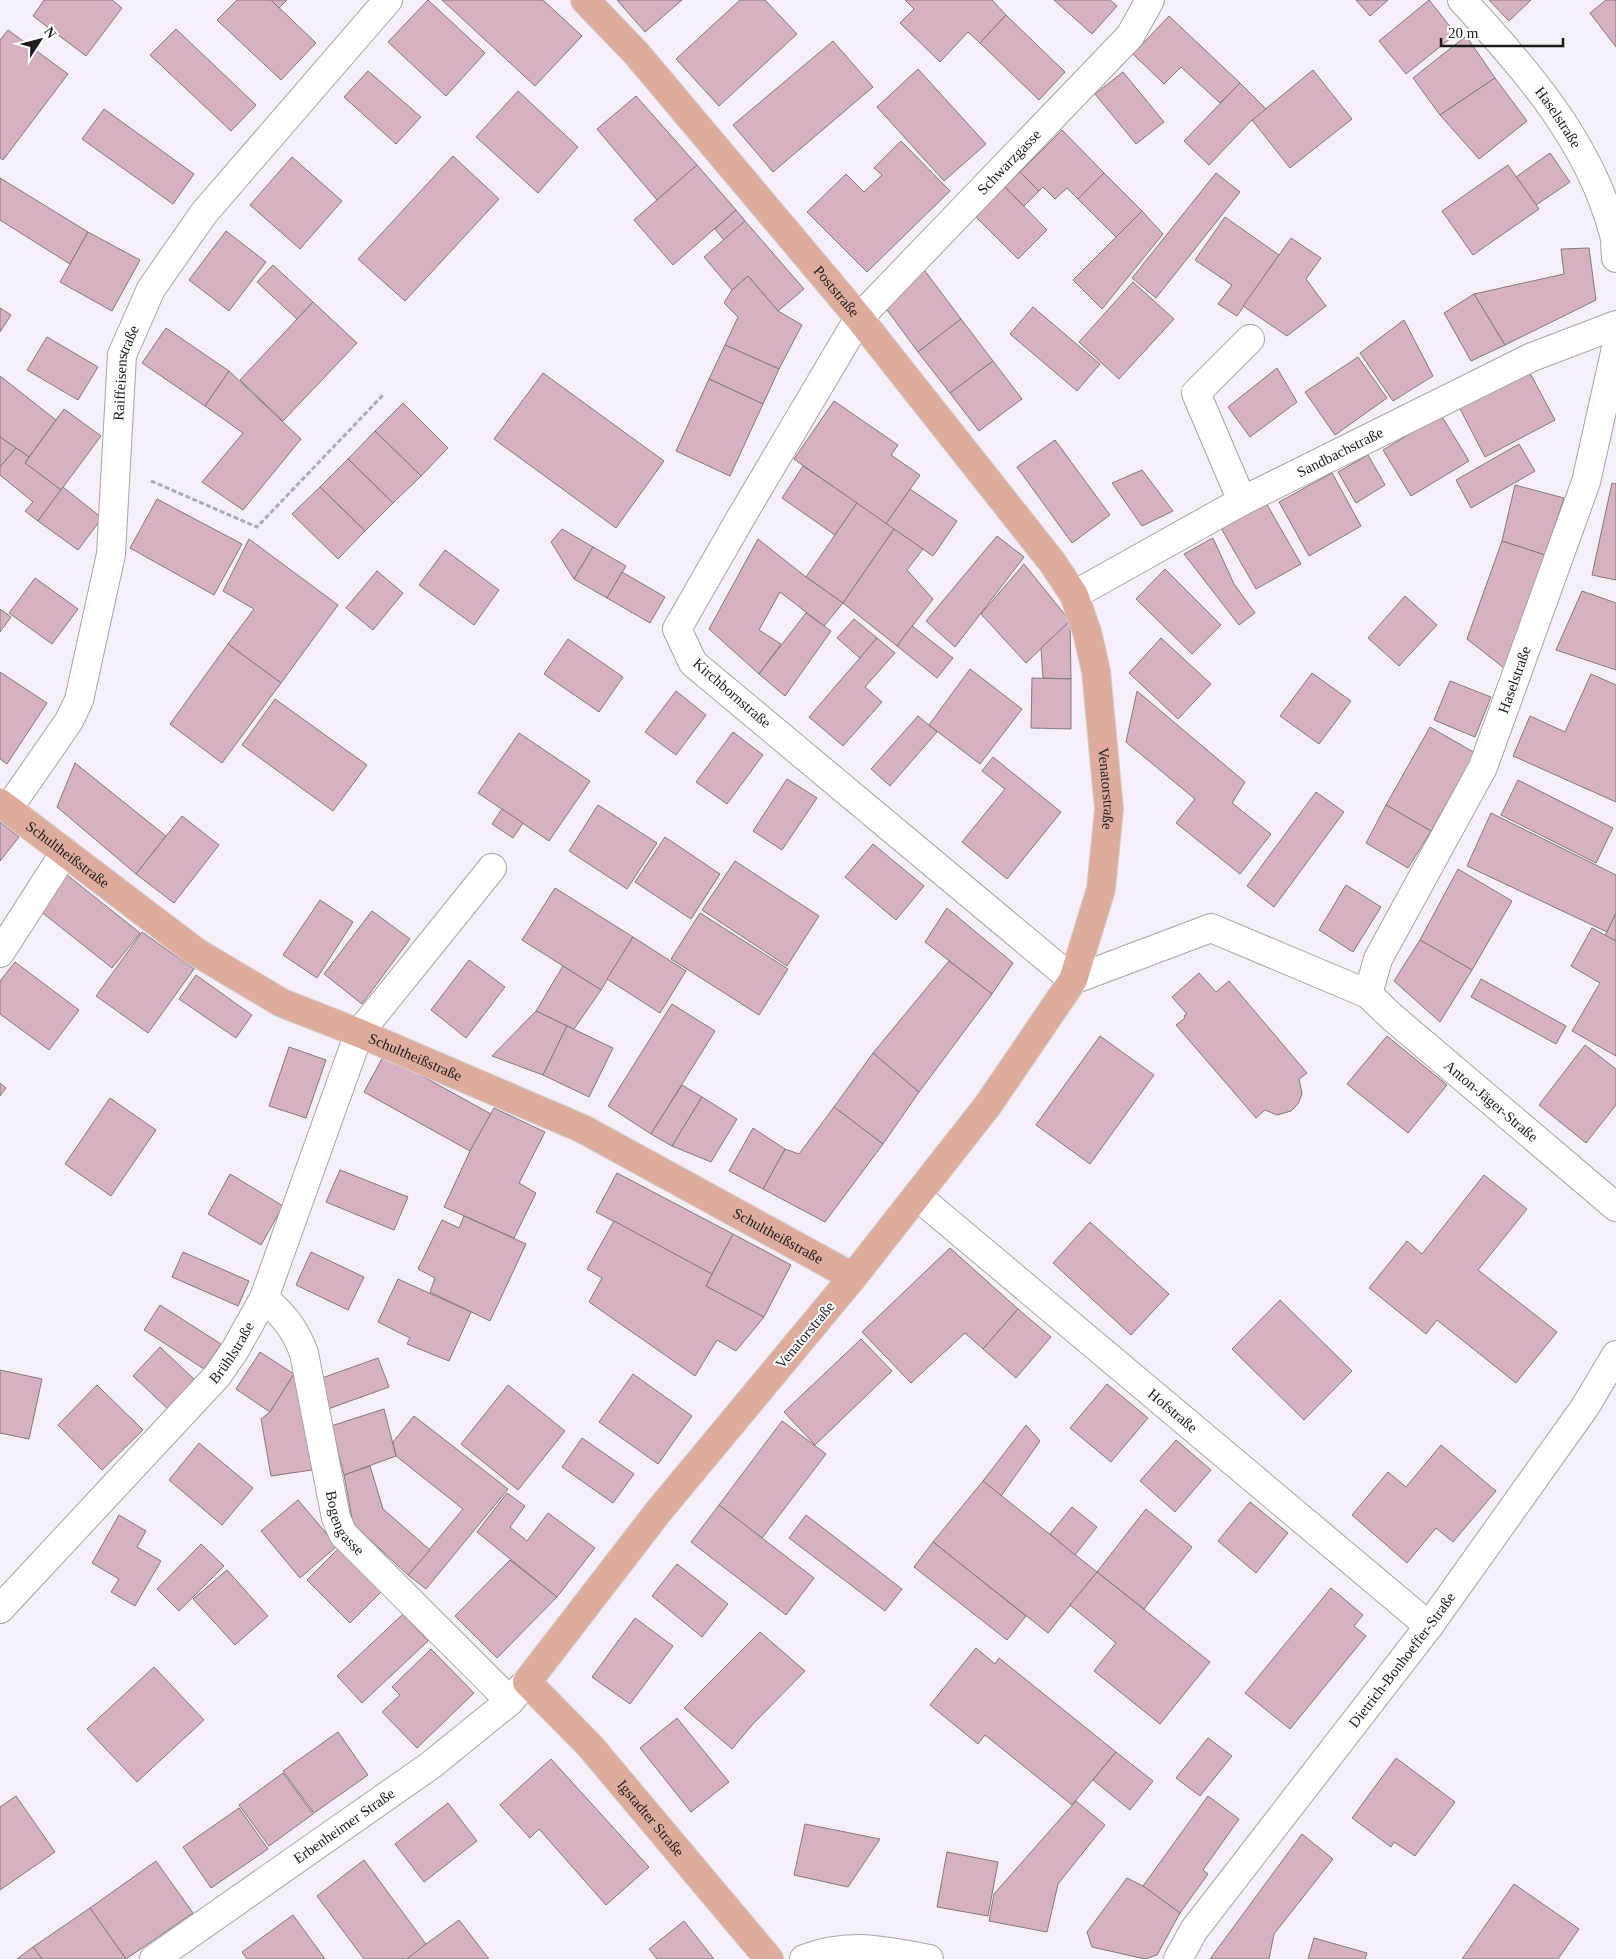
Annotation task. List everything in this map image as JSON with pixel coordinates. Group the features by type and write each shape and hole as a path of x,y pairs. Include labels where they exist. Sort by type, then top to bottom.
{"main road":[{"name":"Poststraße","path":"586,0 636,53 860,318 1052,562 1074,595"},
{"name":"Venatorstraße","path":"519,1691 658,1512 853,1277 988,1105 1073,980 1101,889 1109,810 1096,671 1087,632 1074,595"},
{"name":"Schultheißstraße","path":"4,806 196,952 282,1003 359,1033 583,1129 853,1277"},
{"name":"Igstadter Straße","path":"519,1691 590,1746 769,1959"}],"street":[{"name":"Raiffeisenstraße","path":"4,806 68,721 79,700 111,554 122,356 151,289 204,213 388,0"},
{"name":"Schwarzgasse","path":"860,318 1130,36 1150,0"},
{"name":"Haselstraße","path":"1462,0 1502,43 1555,111 1590,169 1614,233 1616,258"},
{"name":"Kirchbornstraße","path":"860,318 677,628 693,663 1073,980"},
{"name":"Sandbachstraße","path":"1074,595 1242,501 1532,358 1616,325"},
{"path":"1242,501 1196,393 1250,339"},
{"name":"Haselstraße","path":"1368,994 1378,960 1483,767 1586,482 1616,348"},
{"path":"0,953 65,852"},
{"name":"Brühlstraße","path":"0,1609 217,1376 236,1350 264,1298 359,1033 492,868"},
{"path":"1073,980 1211,928 1368,994"},
{"name":"Anton-Jäger-Straße","path":"1368,994 1392,1017 1616,1207"},
{"name":"Hofstraße","path":"917,1196 1429,1626"},
{"name":"Bogengasse","path":"264,1298 283,1315 297,1334 304,1353 336,1518 343,1534 519,1691"},
{"name":"Dietrich-Bonhoeffer-Straße","path":"1178,1959 1194,1930 1429,1626 1585,1407 1616,1355"},
{"name":"Erbenheimer Straße","path":"154,1959 431,1765 519,1691"},
{"path":"804,1959 854,1948 893,1952 929,1959"}],"path":[{"path":"116,466 257,527 384,394"}],"building":[{"path":"44,0 112,0 122,8 86,56 33,16"},
{"path":"237,0 271,0 316,43 281,80 217,20"},
{"path":"271,0 287,0 279,8"},
{"path":"428,0 485,53 446,96 388,42"},
{"path":"442,0 543,0 582,36 535,86"},
{"path":"617,0 682,0 645,32"},
{"path":"740,0 765,0 797,34 719,106 676,59"},
{"path":"905,0 992,0 1006,15 980,43 968,32 940,62 900,23 914,9"},
{"path":"1054,0 1110,0 1117,6 1092,34"},
{"path":"1356,0 1388,0 1370,16"},
{"path":"1429,0 1456,34 1406,74 1379,41"},
{"path":"1489,0 1531,0 1509,21"},
{"path":"1606,0 1616,0 1616,47 1590,13"},
{"path":"1006,15 1065,72 1039,100 980,43"},
{"path":"1169,16 1240,83 1220,103 1181,67 1164,84 1133,54"},
{"path":"176,29 256,105 231,131 150,55"},
{"path":"8,30 68,74 3,160 0,158 0,40"},
{"path":"1466,36 1495,78 1440,115 1413,78"},
{"path":"833,41 873,87 773,172 733,125"},
{"path":"918,69 986,144 944,181 877,107"},
{"path":"1313,70 1352,119 1290,168 1252,120"},
{"path":"368,71 421,117 396,144 344,97"},
{"path":"1123,72 1164,122 1136,144 1095,94"},
{"path":"1495,78 1527,121 1479,159 1440,115"},
{"path":"1240,83 1266,109 1252,120 1209,165 1184,141"},
{"path":"518,91 578,147 538,193 476,137"},
{"path":"636,96 697,165 657,200 597,129"},
{"path":"104,109 194,174 173,204 82,139"},
{"path":"1062,130 1104,173 1078,199 1067,188 1055,199 1043,187 1039,191 1020,172"},
{"path":"901,141 950,191 867,272 807,212 846,174 864,192 882,175 874,168"},
{"path":"1550,153 1570,182 1536,205 1516,177"},
{"path":"453,156 499,199 405,301 358,259"},
{"path":"292,157 342,201 300,249 250,205"},
{"path":"697,165 736,210 673,265 634,220"},
{"path":"1508,165 1539,209 1473,255 1442,211"},
{"path":"1020,172 1039,191 1024,206 1005,187"},
{"path":"1104,173 1142,211 1116,237 1078,199"},
{"path":"1216,173 1240,192 1156,298 1132,278"},
{"path":"0,178 88,232 70,264 0,220"},
{"path":"1005,187 1047,230 1018,259 975,216"},
{"path":"736,210 745,221 724,240 715,229"},
{"path":"1142,211 1163,234 1102,309 1073,280"},
{"path":"1225,217 1279,255 1237,316 1218,304 1232,285 1195,260"},
{"path":"745,221 804,289 778,311 748,276 732,290 704,257"},
{"path":"226,231 266,262 229,311 189,280"},
{"path":"88,232 140,260 112,311 60,282"},
{"path":"1291,238 1321,258 1306,279 1326,306 1287,336 1243,306"},
{"path":"1589,248 1596,300 1505,345 1474,294 1564,274 1561,249"},
{"path":"273,265 313,302 297,319 257,282"},
{"path":"925,271 961,319 918,352 882,303"},
{"path":"748,276 778,311 802,325 779,369 725,345 738,317 724,303 732,290"},
{"path":"1133,282 1174,319 1119,379 1079,342"},
{"path":"1474,294 1505,345 1471,361 1444,313"},
{"path":"313,302 357,343 283,421 240,380"},
{"path":"1033,307 1100,364 1077,391 1010,334"},
{"path":"0,308 11,315 0,332"},
{"path":"961,319 993,361 950,393 918,352"},
{"path":"1404,320 1433,376 1393,401 1360,353"},
{"path":"166,328 229,371 205,406 142,363"},
{"path":"47,337 98,367 78,400 27,370"},
{"path":"725,345 779,369 763,404 709,379"},
{"path":"1358,357 1387,398 1335,435 1305,392"},
{"path":"993,361 1022,399 979,431 950,393"},
{"path":"1277,368 1297,402 1250,437 1228,407"},
{"path":"229,371 301,439 243,510 202,482 243,433 205,406"},
{"path":"1529,371 1555,420 1485,457 1459,407"},
{"path":"543,373 664,461 616,528 494,439"},
{"path":"0,376 56,420 29,457 0,437"},
{"path":"709,379 763,404 730,476 676,451"},
{"path":"834,401 898,445 891,455 920,475 886,524 794,459"},
{"path":"403,403 448,448 421,476 375,431"},
{"path":"64,409 101,436 61,490 25,463"},
{"path":"1441,415 1469,461 1411,496 1383,450"},
{"path":"375,431 421,476 393,503 348,459"},
{"path":"0,437 16,448 0,467"},
{"path":"1055,440 1110,515 1072,543 1017,467"},
{"path":"1519,444 1535,471 1471,508 1456,480"},
{"path":"16,448 29,457 25,463 61,490 38,521 25,511 33,502 0,475 0,467"},
{"path":"1368,455 1385,485 1356,503 1338,472"},
{"path":"348,459 393,503 365,531 320,487"},
{"path":"803,466 857,503 835,535 782,498"},
{"path":"1142,470 1173,511 1142,526 1112,483"},
{"path":"1332,473 1361,526 1309,556 1279,502"},
{"path":"1612,483 1616,484 1616,580 1592,575"},
{"path":"1515,485 1564,498 1545,555 1502,541"},
{"path":"63,487 102,518 78,550 38,521"},
{"path":"320,487 365,531 338,559 292,514"},
{"path":"910,489 957,521 933,556 886,524"},
{"path":"157,499 242,544 214,595 130,548"},
{"path":"857,503 894,529 843,603 806,577"},
{"path":"1266,503 1301,564 1256,589 1221,528"},
{"path":"562,529 593,547 574,579 551,542"},
{"path":"894,529 923,549 907,570 933,599 897,646 843,603"},
{"path":"997,536 1024,557 955,647 926,621"},
{"path":"1213,538 1234,584 1255,613 1239,625 1184,554"},
{"path":"249,539 338,605 281,683 228,644 254,609 223,591"},
{"path":"758,539 843,603 824,626 780,592 759,630 781,644 759,674 709,629"},
{"path":"1502,541 1545,555 1504,668 1467,639"},
{"path":"593,547 626,566 607,598 574,579"},
{"path":"445,550 499,590 474,625 419,585"},
{"path":"1024,564 1070,621 1026,663 981,614"},
{"path":"1165,569 1221,625 1192,654 1136,599"},
{"path":"377,571 403,593 373,630 346,608"},
{"path":"622,572 665,597 650,623 607,598"},
{"path":"35,578 78,609 52,644 9,613"},
{"path":"1582,591 1616,603 1616,670 1556,650"},
{"path":"1405,596 1437,625 1399,666 1368,638"},
{"path":"0,609 11,617 0,632"},
{"path":"806,613 831,631 785,696 759,674"},
{"path":"854,619 877,638 860,658 837,638"},
{"path":"1070,621 1071,679 1043,678 1041,648"},
{"path":"912,626 953,658 937,678 897,646"},
{"path":"877,638 895,653 865,687 882,702 843,746 809,717"},
{"path":"1161,638 1211,684 1178,719 1129,673"},
{"path":"568,639 623,677 599,712 544,674"},
{"path":"228,644 281,683 222,763 170,724"},
{"path":"970,669 1022,709 980,764 929,725"},
{"path":"0,672 47,703 7,764 0,759"},
{"path":"1312,673 1351,701 1319,744 1280,716"},
{"path":"1591,674 1616,685 1616,802 1513,756 1530,716 1565,732"},
{"path":"1032,678 1071,679 1071,729 1031,728"},
{"path":"1450,681 1491,697 1475,737 1434,720"},
{"path":"676,691 706,715 676,755 645,732"},
{"path":"1137,691 1245,782 1232,803 1271,834 1240,874 1176,823 1195,799 1126,742"},
{"path":"275,699 367,765 333,811 242,745"},
{"path":"918,716 937,732 890,786 871,769"},
{"path":"1430,727 1475,753 1431,831 1386,805"},
{"path":"733,732 763,755 727,804 696,782"},
{"path":"519,733 590,781 549,841 478,793"},
{"path":"993,757 1061,812 1007,879 962,842 1005,789 982,771"},
{"path":"75,763 166,836 136,874 57,807"},
{"path":"787,779 817,798 782,850 753,831"},
{"path":"1518,780 1613,828 1596,863 1501,815"},
{"path":"1316,792 1344,812 1274,907 1247,886"},
{"path":"598,805 657,843 627,889 569,851"},
{"path":"1386,805 1431,831 1408,868 1366,843"},
{"path":"502,809 523,823 513,838 492,824"},
{"path":"1491,813 1616,875 1616,913 1607,932 1467,866"},
{"path":"182,816 219,845 174,903 136,874"},
{"path":"0,822 19,837 0,861"},
{"path":"665,837 720,874 691,919 635,882"},
{"path":"873,844 924,886 896,920 845,877"},
{"path":"735,861 819,916 787,966 702,910"},
{"path":"1458,869 1512,901 1472,970 1420,940"},
{"path":"67,875 140,933 112,968 39,910"},
{"path":"1346,885 1381,907 1353,952 1319,930"},
{"path":"555,888 633,937 601,990 522,940"},
{"path":"320,900 353,922 317,978 283,955"},
{"path":"947,908 1013,963 992,994 925,942"},
{"path":"372,911 410,939 362,1004 324,974"},
{"path":"700,913 788,969 759,1015 671,959"},
{"path":"1616,913 1616,941 1605,936"},
{"path":"1592,928 1616,941 1616,1056 1572,1031 1600,983 1571,966"},
{"path":"142,932 194,969 148,1033 96,996"},
{"path":"633,937 686,971 660,1013 607,979"},
{"path":"1420,940 1472,970 1440,1022 1394,981"},
{"path":"469,960 505,987 466,1038 431,1010"},
{"path":"949,961 992,994 919,1092 873,1053"},
{"path":"15,962 79,1010 49,1050 0,1014 0,981"},
{"path":"563,966 601,990 574,1029 536,1011"},
{"path":"1199,973 1216,992 1229,981 1307,1073 1299,1079 1302,1094 1298,1104 1291,1111 1277,1115 1265,1110 1256,1118 1176,1025 1187,1014 1172,997"},
{"path":"196,975 252,1015 236,1038 179,999"},
{"path":"1481,979 1566,1026 1556,1044 1471,997"},
{"path":"672,1004 715,1031 651,1134 608,1106"},
{"path":"536,1011 567,1026 543,1075 492,1056"},
{"path":"567,1026 613,1048 589,1097 543,1075"},
{"path":"1100,1036 1154,1075 1090,1164 1036,1125"},
{"path":"1387,1036 1447,1085 1408,1133 1347,1084"},
{"path":"1585,1045 1616,1069 1616,1105 1586,1143 1539,1105"},
{"path":"289,1047 326,1060 306,1118 269,1106"},
{"path":"873,1053 919,1092 883,1144 834,1107"},
{"path":"384,1055 491,1114 470,1151 364,1092"},
{"path":"0,1083 6,1088 0,1096"},
{"path":"682,1085 702,1097 672,1146 651,1134"},
{"path":"702,1097 737,1119 711,1162 672,1146"},
{"path":"110,1098 156,1130 111,1196 65,1164"},
{"path":"834,1107 883,1144 825,1222 763,1189 785,1149 799,1154"},
{"path":"494,1108 545,1132 519,1183 536,1193 514,1238 444,1207 470,1151"},
{"path":"753,1128 785,1149 763,1189 729,1171"},
{"path":"340,1170 408,1197 394,1230 326,1202"},
{"path":"617,1173 733,1234 712,1274 596,1212"},
{"path":"230,1174 283,1206 261,1245 208,1214"},
{"path":"1484,1175 1527,1209 1478,1270 1557,1332 1516,1383 1437,1320 1426,1334 1369,1288 1407,1241 1422,1254"},
{"path":"464,1216 526,1244 490,1321 430,1292 435,1278 418,1269 442,1220 459,1228"},
{"path":"614,1221 712,1274 706,1286 764,1317 736,1351 717,1340 695,1376 589,1302 602,1278 587,1269"},
{"path":"1090,1222 1169,1294 1131,1335 1053,1263"},
{"path":"733,1234 791,1265 764,1317 706,1286"},
{"path":"950,1248 1018,1309 983,1349 965,1333 911,1383 862,1332"},
{"path":"183,1252 249,1281 238,1306 172,1277"},
{"path":"311,1252 364,1277 348,1310 296,1285"},
{"path":"398,1279 471,1312 449,1361 407,1344 410,1338 378,1322"},
{"path":"1280,1300 1352,1371 1304,1420 1232,1349"},
{"path":"160,1305 221,1344 204,1369 144,1330"},
{"path":"1018,1309 1051,1337 1016,1378 983,1349"},
{"path":"861,1339 892,1371 815,1445 784,1412"},
{"path":"160,1347 197,1382 170,1411 133,1376"},
{"path":"260,1352 294,1374 270,1412 236,1389"},
{"path":"378,1358 389,1387 328,1409 322,1378"},
{"path":"0,1370 42,1379 29,1439 0,1433"},
{"path":"294,1374 301,1379 312,1470 271,1476 261,1419 270,1412"},
{"path":"633,1374 692,1416 658,1464 599,1422"},
{"path":"1107,1384 1148,1418 1111,1462 1070,1428"},
{"path":"97,1385 143,1430 102,1470 58,1425"},
{"path":"508,1385 565,1431 518,1490 461,1444"},
{"path":"384,1409 396,1456 344,1475 331,1426"},
{"path":"414,1416 508,1489 426,1589 408,1575 463,1509 396,1456 393,1442"},
{"path":"782,1421 826,1454 762,1538 719,1505"},
{"path":"1026,1425 1040,1441 1001,1496 983,1481"},
{"path":"582,1438 634,1474 613,1503 562,1467"},
{"path":"1176,1440 1211,1470 1175,1512 1140,1481"},
{"path":"199,1443 253,1488 222,1525 169,1480"},
{"path":"1441,1445 1496,1491 1453,1542 1436,1528 1407,1563 1352,1515 1388,1472 1406,1487"},
{"path":"370,1466 383,1509 430,1550 408,1575 353,1524 344,1475"},
{"path":"983,1481 1097,1572 1048,1633 933,1542"},
{"path":"507,1493 525,1506 510,1527 527,1541 548,1513 595,1548 557,1597 477,1532"},
{"path":"298,1500 337,1546 300,1578 261,1531"},
{"path":"1250,1502 1288,1533 1256,1573 1218,1541"},
{"path":"719,1505 814,1578 786,1615 691,1542"},
{"path":"1072,1507 1097,1527 1075,1555 1050,1534"},
{"path":"1146,1509 1192,1547 1144,1609 1097,1572"},
{"path":"119,1515 146,1531 137,1547 161,1561 135,1606 111,1592 119,1579 92,1563"},
{"path":"806,1515 902,1589 885,1611 789,1538"},
{"path":"933,1542 1026,1616 1007,1640 914,1567"},
{"path":"201,1544 224,1566 179,1611 157,1589"},
{"path":"339,1548 382,1591 350,1623 307,1580"},
{"path":"510,1560 557,1597 497,1658 455,1616"},
{"path":"677,1564 728,1604 702,1637 652,1596"},
{"path":"227,1570 268,1616 235,1645 193,1599"},
{"path":"1097,1572 1210,1662 1160,1724 1094,1671 1116,1643 1070,1605"},
{"path":"1331,1588 1363,1615 1354,1626 1366,1636 1290,1729 1245,1693"},
{"path":"403,1614 428,1641 362,1703 337,1676"},
{"path":"635,1618 673,1646 630,1704 592,1677"},
{"path":"760,1632 805,1671 753,1724 732,1749 684,1708"},
{"path":"976,1648 995,1664 999,1658 1116,1752 1072,1805 985,1735 978,1744 930,1705"},
{"path":"431,1649 474,1693 417,1748 382,1712 400,1695 392,1687"},
{"path":"154,1667 204,1720 137,1782 87,1729"},
{"path":"677,1718 729,1782 691,1812 640,1748"},
{"path":"338,1732 368,1775 314,1813 283,1771"},
{"path":"1208,1738 1232,1756 1200,1796 1176,1778"},
{"path":"1116,1752 1153,1781 1130,1810 1093,1780"},
{"path":"1396,1758 1455,1802 1415,1856 1394,1842 1391,1847 1352,1818"},
{"path":"551,1759 649,1867 606,1905 539,1829 530,1838 500,1805"},
{"path":"283,1773 313,1814 269,1846 239,1805"},
{"path":"16,1796 55,1852 0,1890 0,1807"},
{"path":"1208,1796 1239,1819 1203,1870 1208,1874 1180,1913 1143,1886"},
{"path":"1076,1801 1105,1825 1058,1884 1047,1932 989,1921 994,1894"},
{"path":"448,1803 477,1841 424,1882 395,1844"},
{"path":"239,1808 268,1849 211,1888 183,1847"},
{"path":"805,1824 880,1839 848,1887 794,1875"},
{"path":"1302,1834 1333,1859 1274,1934 1269,1959 1210,1959"},
{"path":"947,1852 998,1862 988,1916 937,1907"},
{"path":"364,1860 426,1944 407,1959 364,1959 317,1896"},
{"path":"156,1861 193,1913 126,1959 90,1908"},
{"path":"1127,1878 1143,1886 1180,1913 1157,1955 1145,1959 1092,1947 1087,1932"},
{"path":"1514,1884 1579,1929 1558,1959 1462,1959"},
{"path":"90,1908 126,1959 42,1959 33,1947"},
{"path":"293,1915 325,1959 247,1959 242,1952"},
{"path":"459,1920 489,1959 407,1959 426,1944"},
{"path":"684,1921 714,1959 657,1959 649,1949"},
{"path":"1314,1938 1367,1953 1365,1959 1308,1959"},
{"path":"33,1947 42,1959 17,1959"}]}
